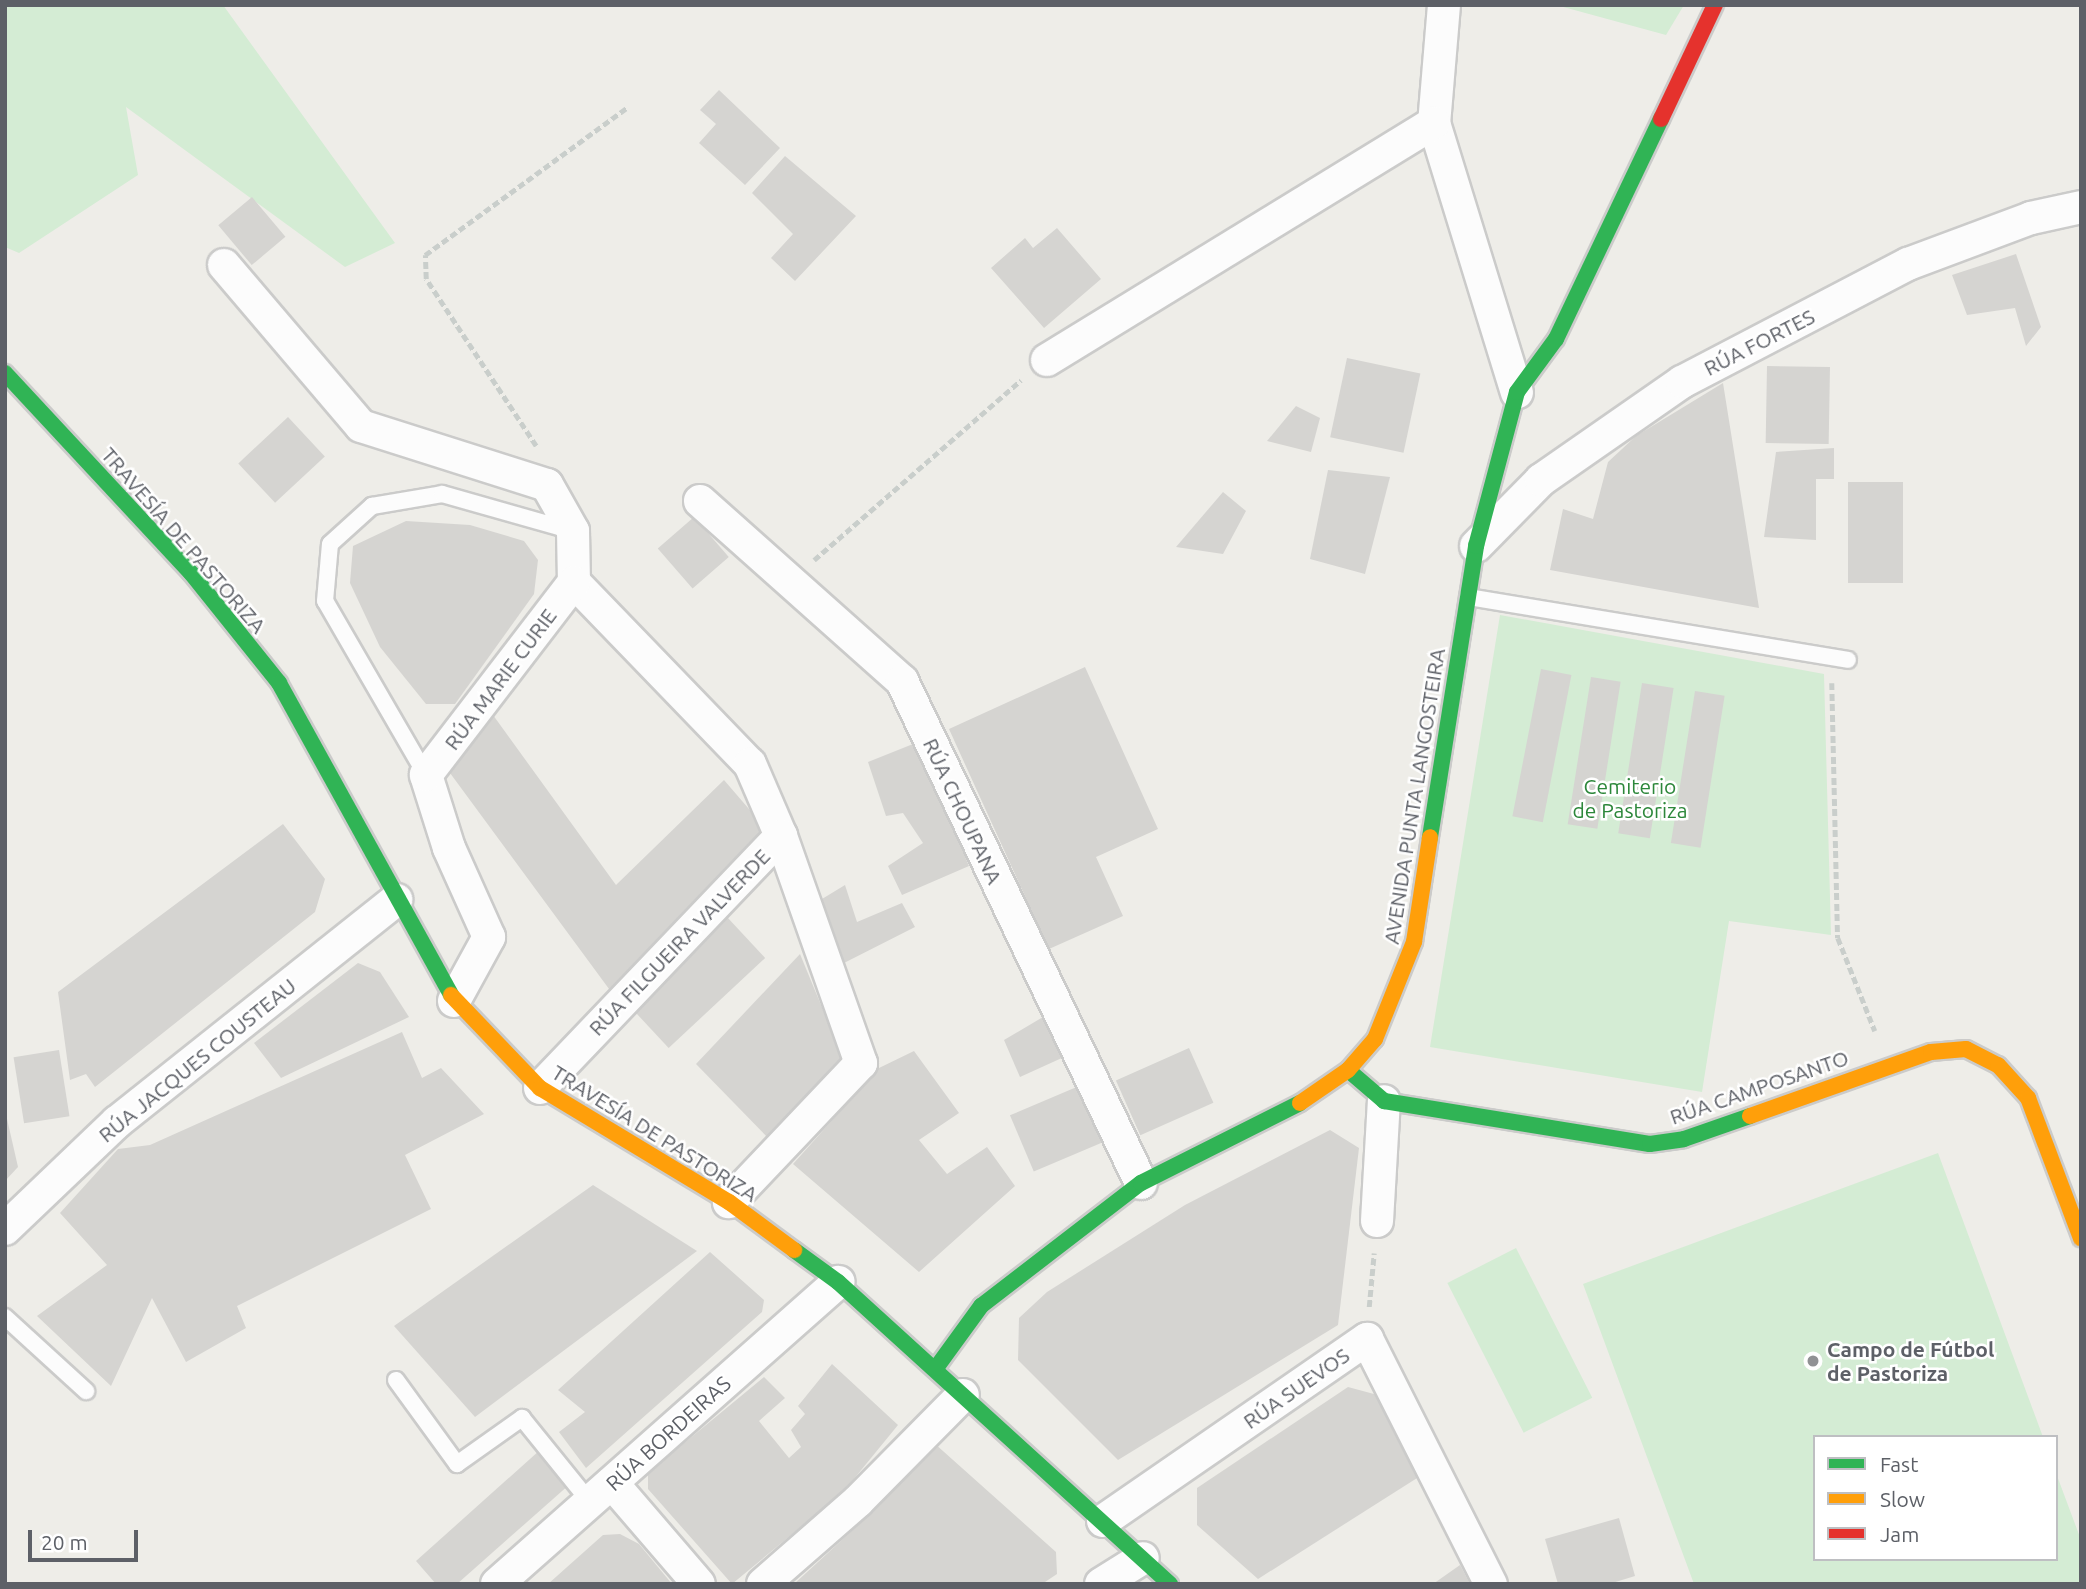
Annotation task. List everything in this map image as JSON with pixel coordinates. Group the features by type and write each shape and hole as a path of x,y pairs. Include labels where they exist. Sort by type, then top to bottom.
{"street":[{"path":"1444,5 1434,123 1517,392"},
{"path":"1517,392 1556,339 1715,5"},
{"path":"1047,360 1434,123"},
{"name":"RÚA FORTES","path":"1476,546 1541,480 1682,382 1908,264 2031,218 2081,207"},
{"path":"224,265 360,426 547,485 573,531 574,582 750,764 781,836"},
{"name":"TRAVESÍA DE PASTORIZA","path":"5,373 191,573 279,683 396,900 454,1001 540,1088 729,1202 838,1282 936,1368 1170,1584"},
{"name":"AVENIDA PUNTA LANGOSTEIRA","path":"936,1368 981,1307 1141,1184 1312,1097 1348,1070 1375,1040 1414,942 1476,546 1517,392"},
{"name":"RÚA CHOUPANA","path":"700,501 902,681 1141,1184"},
{"name":"RÚA MARIE CURIE","path":"426,775 574,582"},
{"path":"426,775 449,848 489,937 454,1001"},
{"name":"RÚA FILGUEIRA VALVERDE","path":"540,1088 781,836 861,1063 729,1202"},
{"name":"RÚA JACQUES COUSTEAU","path":"5,1229 117,1122 396,900"},
{"name":"RÚA CAMPOSANTO","path":"1384,1101 1650,1144 1684,1139 1931,1052 1966,1049 1998,1065 2028,1098 2081,1238"},
{"path":"1348,1070 1384,1101 1377,1221"},
{"name":"RÚA BORDEIRAS","path":"497,1584 838,1282"},
{"name":"RÚA SUEVOS","path":"1102,1521 1367,1339 1491,1584"},
{"path":"763,1584 858,1501 963,1395"},
{"path":"601,1492 699,1584"},
{"path":"1101,1584 1143,1558"}],"lane":[{"path":"426,775 325,601 330,544 372,506 442,494 573,531"},
{"path":"1468,597 1848,660"},
{"path":"5,1317 86,1391"},
{"path":"396,1380 457,1464 522,1418 601,1492"}],"path":[{"path":"547,485 534,440 426,279 425,256 628,107"},
{"path":"790,581 996,399 1047,360"},
{"path":"1831,657 1838,938 1889,1065"},
{"path":"1367,1339 1377,1221"}],"green space":[{"path":"5,5 223,5 395,243 345,267 126,107 138,175 19,253 5,247"},
{"path":"1556,5 1684,5 1666,35"},
{"name":"Cemiterio de Pastoriza","path":"1500,615 1824,674 1831,935 1729,921 1702,1092 1430,1047"},
{"name":"Campo de Fútbol de Pastoriza","path":"1938,1153 2042,1435 1813,1435 1813,1561 2058,1561 2058,1478 2081,1540 2081,1584 1694,1584 1583,1284"},
{"path":"1516,1248 1592,1398 1524,1433 1447,1283"}],"building":[{"path":"719,90 780,148 745,185 699,143 716,124 700,110"},
{"path":"785,156 856,216 795,281 771,258 793,234 752,193"},
{"path":"252,197 285,237 252,265 218,225"},
{"path":"1057,228 1101,279 1044,328 991,268 1025,238 1033,248"},
{"path":"2016,254 2041,327 2026,346 2015,308 1967,315 1952,275"},
{"path":"1347,358 1420,374 1404,453 1330,437"},
{"path":"1767,366 1830,367 1829,444 1766,443"},
{"path":"1723,383 1759,608 1550,570 1563,509 1593,519 1608,462 1636,436"},
{"path":"1296,406 1320,418 1311,452 1267,441"},
{"path":"288,417 325,456 275,503 238,463"},
{"path":"1834,448 1834,479 1816,479 1816,540 1764,537 1776,452"},
{"path":"1328,470 1390,477 1365,574 1310,559"},
{"path":"1848,482 1903,482 1903,583 1848,583"},
{"path":"1223,492 1246,511 1223,554 1176,547"},
{"path":"694,517 729,557 693,588 658,548"},
{"path":"406,521 470,525 524,541 538,560 534,594 455,704 426,704 380,647 350,583 353,546"},
{"path":"1085,667 1158,829 1096,857 1123,916 1049,949 949,729"},
{"path":"1541,669 1571,675 1543,822 1512,816"},
{"path":"1591,677 1621,682 1597,829 1568,824"},
{"path":"1642,683 1674,688 1650,838 1618,833"},
{"path":"1695,691 1725,696 1701,848 1671,843"},
{"path":"493,715 616,885 724,780 767,830 612,993 450,773"},
{"path":"918,742 969,866 902,895 888,866 923,843 903,813 886,816 868,762"},
{"path":"283,824 325,879 315,912 95,1087 86,1074 70,1080 58,992"},
{"path":"845,885 857,922 902,903 915,927 842,964 822,899"},
{"path":"727,917 765,958 669,1048 630,1007"},
{"path":"800,954 844,1061 769,1139 696,1064"},
{"path":"358,963 380,972 409,1017 281,1078 254,1043"},
{"path":"1043,1017 1064,1057 1020,1077 1004,1040"},
{"path":"402,1032 422,1078 441,1068 484,1114 405,1155 431,1209 237,1306 246,1328 186,1362 152,1298 111,1386 37,1316 107,1265 60,1213 118,1149 150,1145"},
{"path":"1189,1048 1213,1103 1140,1135 1116,1081"},
{"path":"59,1050 69,1116 24,1123 14,1057"},
{"path":"914,1051 959,1113 919,1140 947,1174 987,1147 1015,1186 919,1272 793,1164 879,1068"},
{"path":"1079,1086 1103,1142 1034,1171 1010,1115"},
{"path":"5,1110 18,1167 5,1181"},
{"path":"1330,1130 1359,1148 1338,1325 1118,1460 1018,1360 1019,1318 1047,1292 1185,1205"},
{"path":"593,1185 697,1251 475,1417 394,1326"},
{"path":"710,1252 764,1300 762,1312 586,1468 559,1432 585,1412 558,1390"},
{"path":"832,1364 898,1425 844,1491 732,1584 648,1489 648,1473 764,1377 785,1398 759,1421 789,1458 801,1447 791,1430 805,1414 798,1406"},
{"path":"1348,1387 1385,1397 1425,1473 1258,1579 1197,1525 1197,1488"},
{"path":"934,1443 1056,1552 1057,1574 1042,1584 794,1584 866,1518"},
{"path":"540,1450 570,1484 457,1584 436,1584 416,1561"},
{"path":"1619,1518 1635,1576 1609,1584 1558,1584 1545,1539"},
{"path":"620,1534 639,1544 672,1584 548,1584 603,1535"},
{"path":"1460,1565 1470,1584 1433,1584"}],"traffic: fast":[{"path":"1430,837 1476,546 1517,392 1556,339 1661,119"},
{"path":"5,373 191,573 279,683 451,995"},
{"path":"1348,1070 1384,1101 1650,1144 1684,1139 1750,1116"},
{"path":"936,1368 981,1306 1141,1183 1300,1103"},
{"path":"794,1250 838,1282 1170,1584"}],"traffic: slow":[{"path":"1300,1103 1348,1070 1375,1039 1414,942 1430,837"},
{"path":"451,995 540,1088 729,1202 794,1250"},
{"path":"1750,1116 1931,1052 1966,1049 1998,1065 2028,1098 2081,1238"}],"traffic: jam":[{"path":"1661,119 1715,5"}],"place":[{"name":"Campo de Fútbol de Pastoriza","path":"1813,1361"}]}
